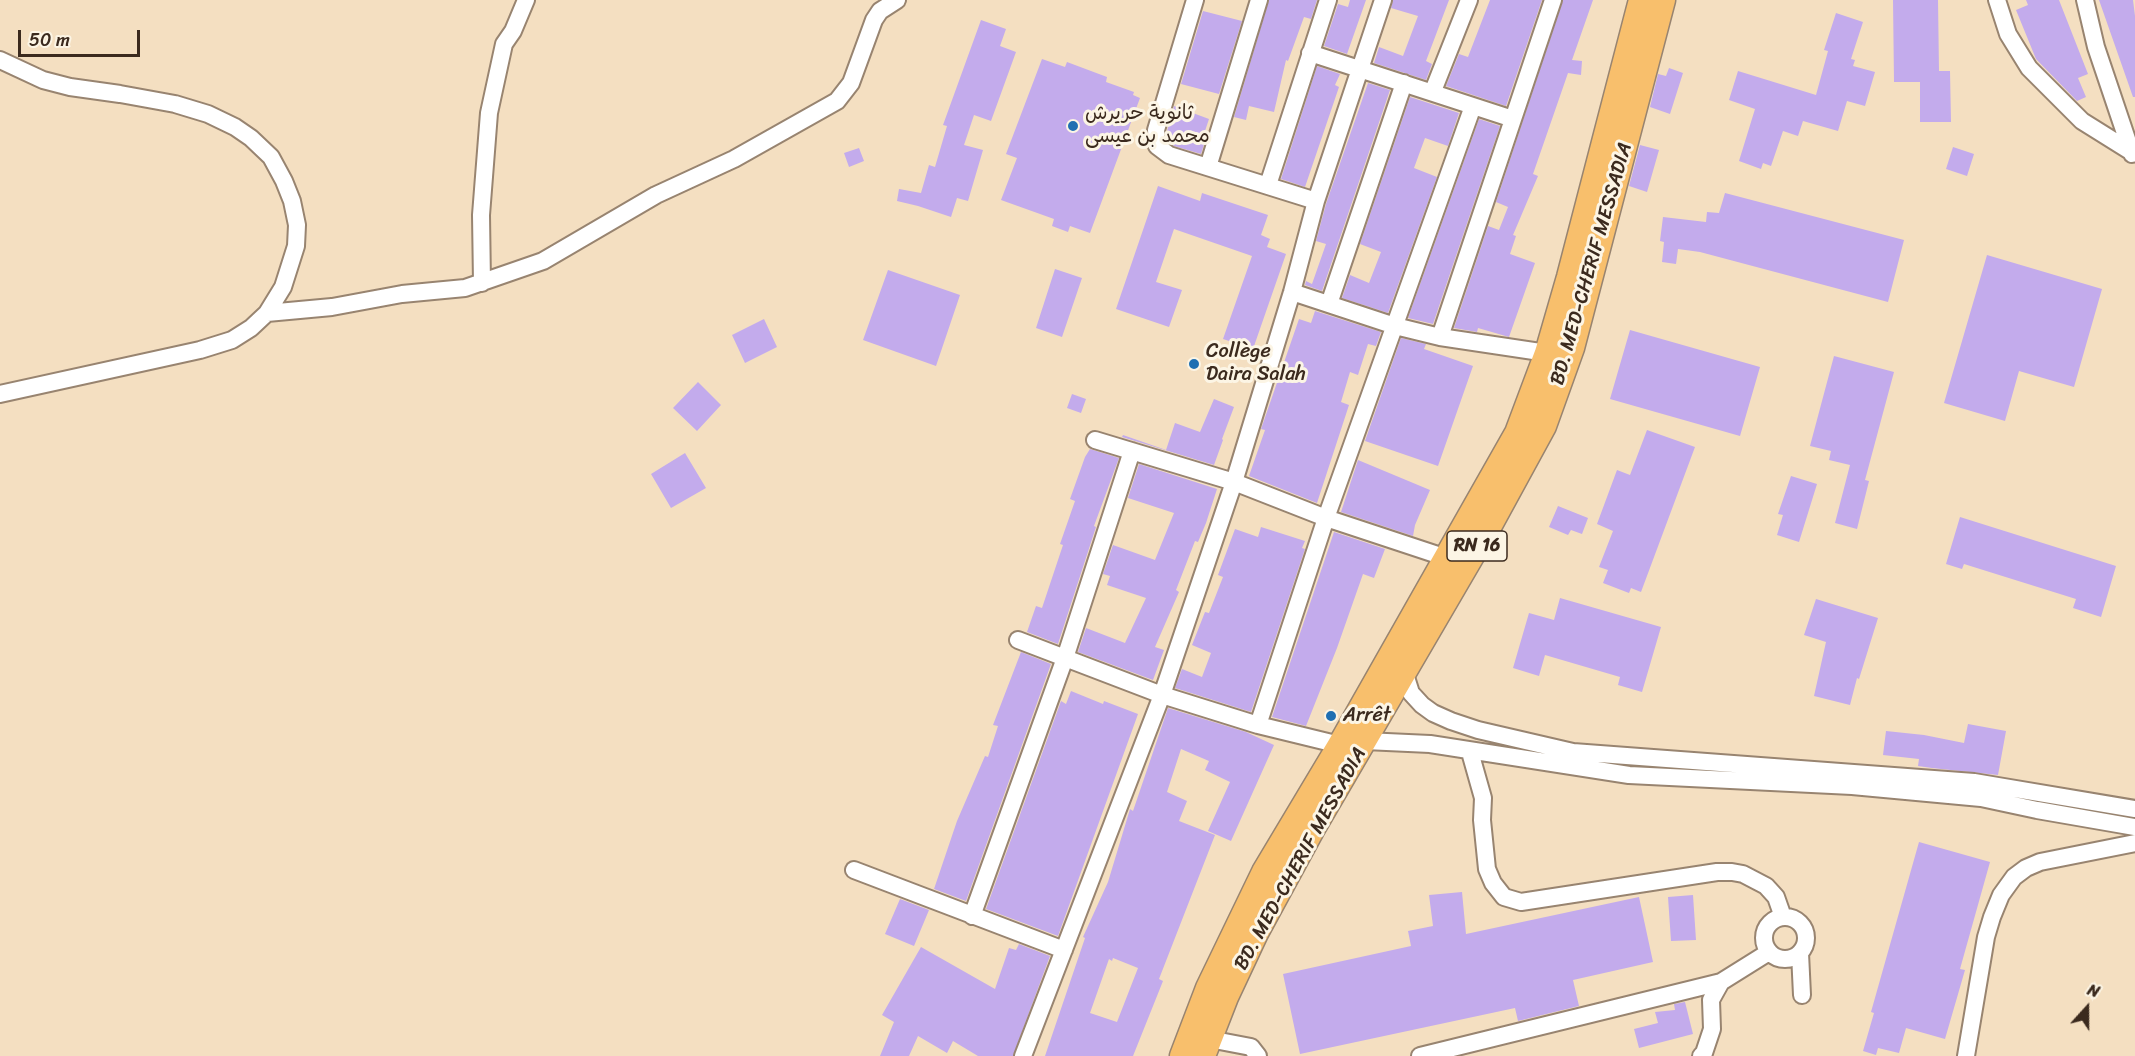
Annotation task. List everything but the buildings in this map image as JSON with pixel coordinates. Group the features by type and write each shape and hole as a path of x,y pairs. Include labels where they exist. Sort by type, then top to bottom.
{"highway":[{"name":"BD. MED-CHERIF MESSADIA","path":"1206,1048 1256,933 1355,746 1447,558 1517,433 1547,354 1641,0"},
{"name":"BD. MED-CHERIF MESSADIA","path":"1182,1056 1208,988 1264,872 1355,746 1404,671 1490,525 1544,426 1572,348 1663,0"}],"street":[{"path":"482,283 481,215 489,112 504,44 513,32 526,0"},
{"path":"267,314 332,307 402,294 465,288 543,261 656,195 734,159 837,101 850,83 874,20 880,11 897,0"},
{"path":"1195,0 1156,130 1156,140 1161,151 1316,201"},
{"path":"1208,167 1259,0"},
{"path":"1268,185 1328,0"},
{"path":"1023,1056 1161,695 1234,483 1292,292 1316,201 1362,69 1383,0"},
{"path":"1432,91 1469,0"},
{"path":"1440,337 1553,0"},
{"path":"1997,0 2008,34 2029,68 2082,121 2132,156"},
{"path":"2085,0 2096,47 2132,156"},
{"path":"1310,53 1512,119"},
{"path":"0,60 43,80 70,87 175,104 221,119 251,138 271,157 292,201 297,225 296,246 283,287 267,314 232,340 200,350 0,394"},
{"path":"1329,304 1404,83"},
{"path":"1258,725 1326,518 1473,106"},
{"path":"1292,292 1395,326 1440,337 1547,354"},
{"path":"1095,440 1234,483 1326,518 1447,558"},
{"path":"972,916 1065,658 1132,451"},
{"path":"1018,640 1161,695 1258,725 1355,746 1430,744 1629,775 1862,787 2135,809"},
{"path":"1404,671 1411,693 1422,705 1451,721 1478,730 1573,752 1962,782 2135,826"},
{"path":"1470,752 1483,798 1482,820 1487,869 1493,883 1504,897 1521,902 1717,872 1732,872 1743,874 1766,886 1776,897 1783,917"},
{"path":"1966,1056 1986,937 2001,895 2014,877 2040,862 2135,843"},
{"path":"854,870 1064,950"},
{"path":"1783,917 1792,918 1799,923 1806,938 1805,946 1793,958 1776,957 1769,952 1765,944 1764,935 1768,926 1774,920 1783,917"},
{"path":"1420,1056 1721,982 1769,952"},
{"path":"1800,953 1802,995"},
{"path":"1701,1056 1712,1029 1711,1000 1721,982"},
{"path":"1206,1048 1251,1047 1258,1056"}],"place":[{"name":"ثانوية حريرش محمد بن عيسى","path":"1073,126"},
{"name":"Collège Daira Salah","path":"1194,364"},
{"name":"Arrêt","path":"1331,716"}]}
